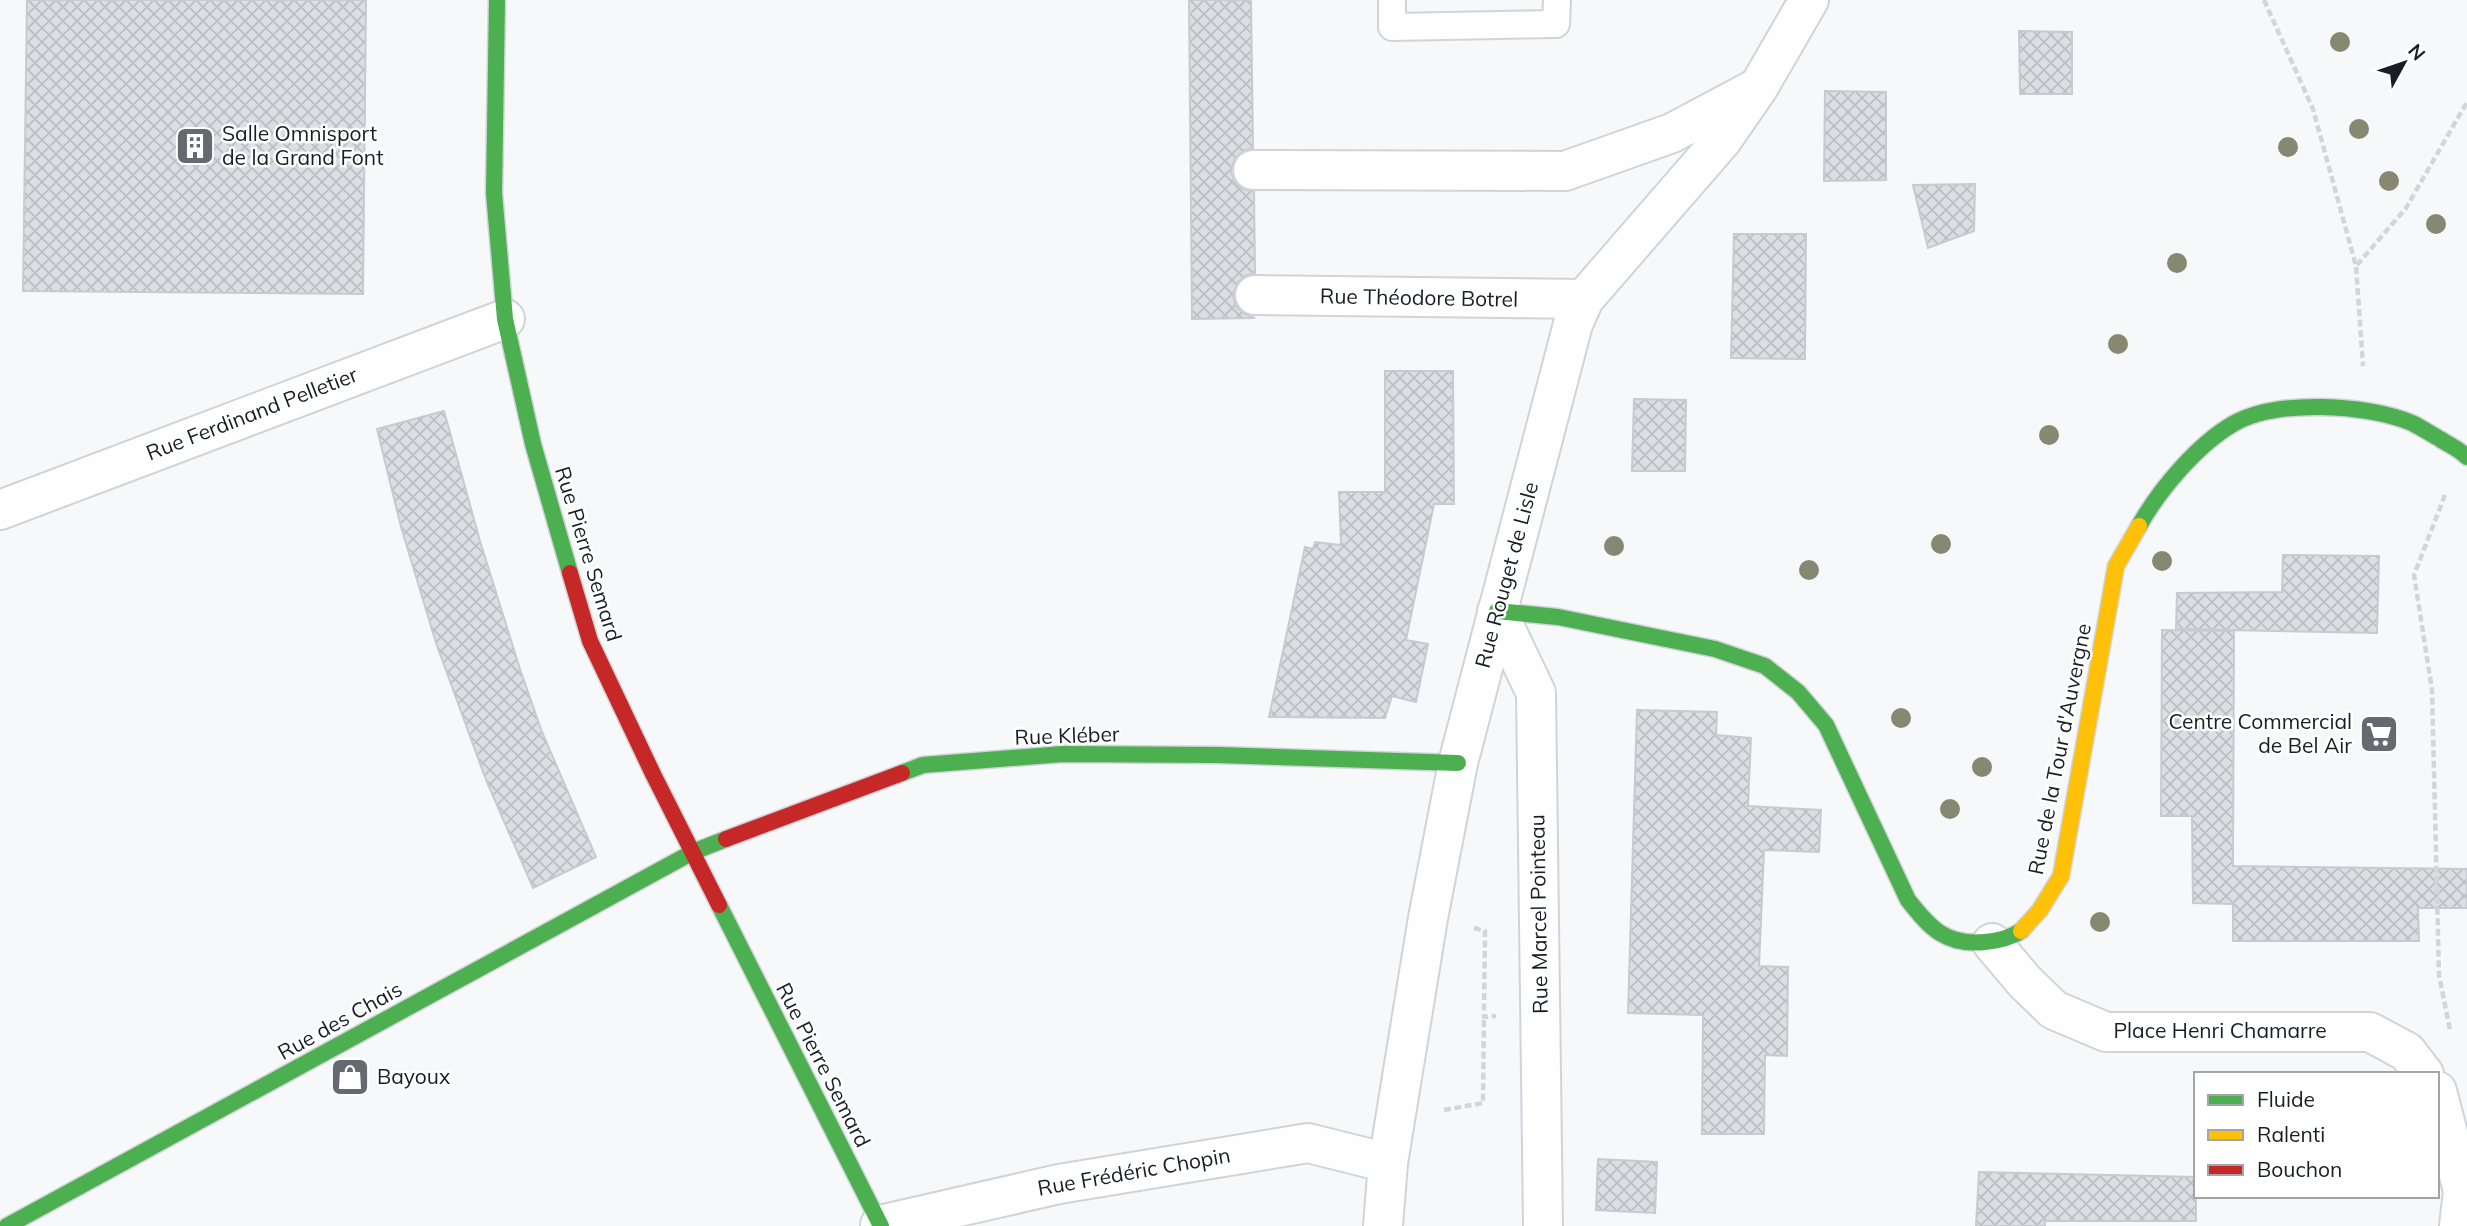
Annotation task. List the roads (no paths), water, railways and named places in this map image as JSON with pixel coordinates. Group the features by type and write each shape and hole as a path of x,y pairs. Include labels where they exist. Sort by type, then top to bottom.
{"street":[{"name":"Rue Pierre Semard","path":"497,0 495,193 505,319 533,444 590,641 880,1225"},
{"name":"Rue Rouget de Lisle","path":"1383,1226 1388,1163 1428,918 1458,763 1573,324 1584,299 1722,140 1758,88 1809,0"},
{"path":"1253,170 1564,171 1672,133 1758,88"},
{"name":"Rue Théodore Botrel","path":"1255,295 1584,299"},
{"name":"Rue Ferdinand Pelletier","path":"0,509 505,319"},
{"name":"Rue de la Tour d'Auvergne","path":"1497,611 1558,617 1715,649 1765,666 1798,692 1826,725 1908,900 1924,921 1952,941 1992,943 2022,931 2062,876 2116,566 2152,502 2203,446 2234,423 2276,408 2325,407 2367,412 2411,423 2465,454"},
{"name":"Rue Marcel Pointeau","path":"1497,611 1536,693 1542,1226"},
{"name":"Rue Kléber","path":"693,852 923,765 1063,754 1217,755 1458,763"},
{"name":"Rue des Chais","path":"7,1226 693,852"},
{"name":"Place Henri Chamarre","path":"1992,943 2025,982 2054,1010 2106,1032 2370,1032 2407,1052 2422,1072"},
{"path":"2439,1099 2463,1191 2459,1226"},
{"name":"Rue Frédéric Chopin","path":"880,1225 1059,1184 1308,1143 1388,1163"}],"lane":[{"path":"1392,0 1392,27 1556,24 1557,0"}],"place":[{"name":"Salle Omnisport de la Grand Font","path":"195,146"},
{"name":"Centre Commercial de Bel Air","path":"2379,734"},
{"name":"Bayoux","path":"350,1077"}]}
